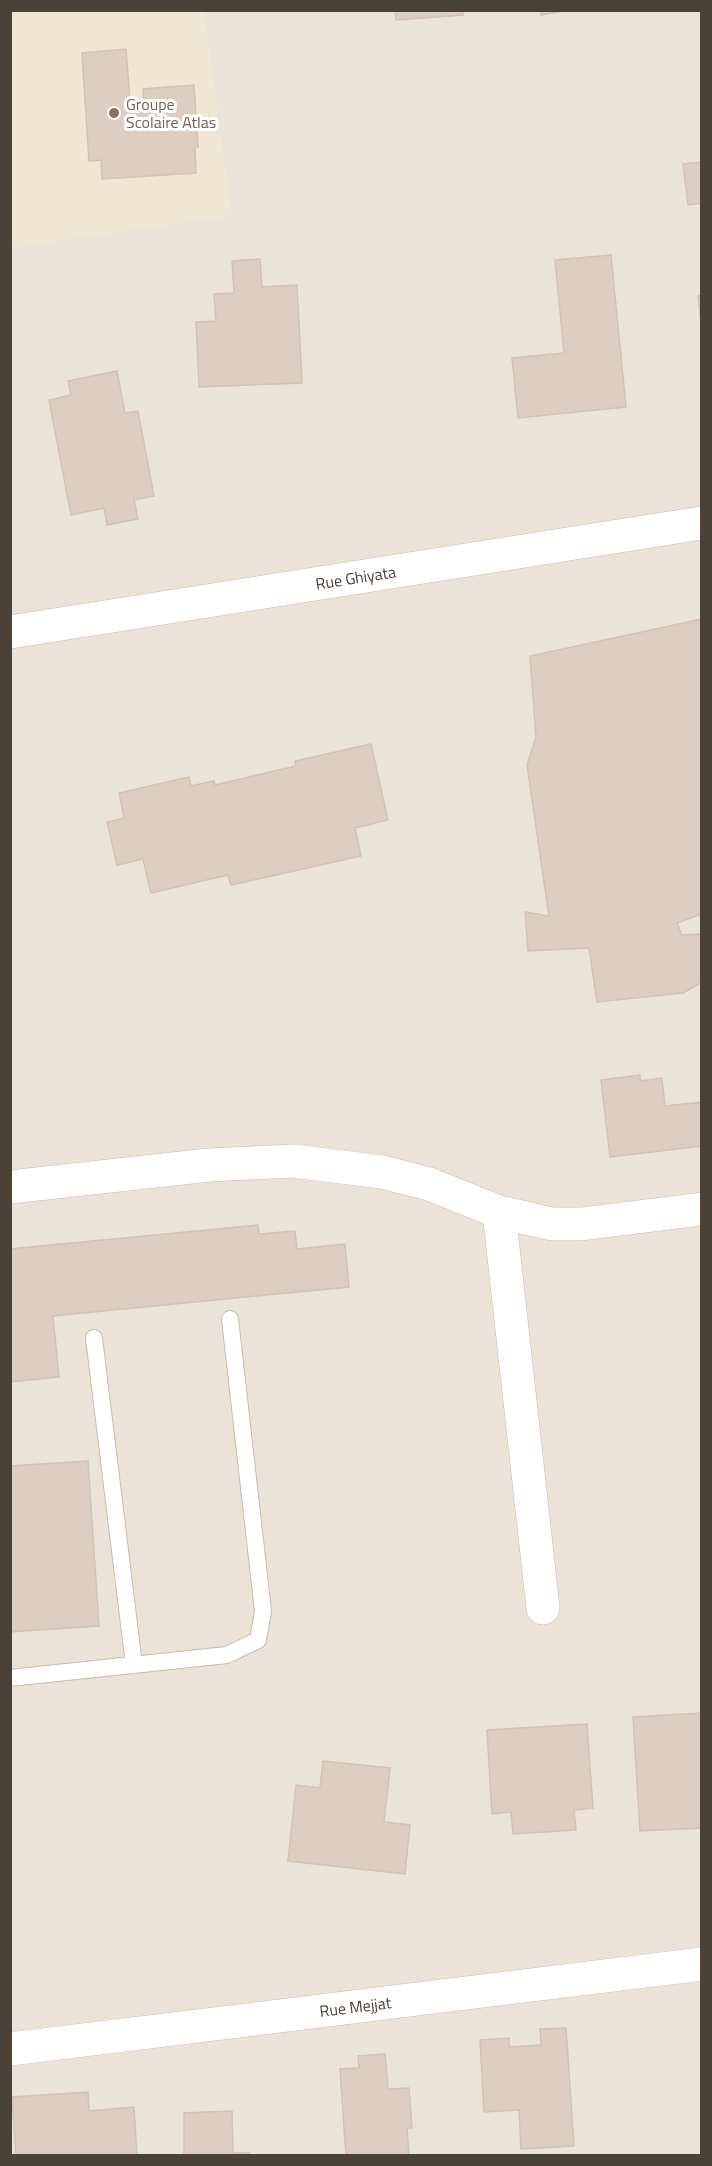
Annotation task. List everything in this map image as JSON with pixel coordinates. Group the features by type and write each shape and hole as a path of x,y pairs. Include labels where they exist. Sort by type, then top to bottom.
{"street":[{"name":"Rue Ghiyata","path":"10,632 702,524"},
{"path":"10,1187 209,1165 293,1161 382,1172 429,1184 499,1212 552,1224 581,1224 702,1209"},
{"path":"499,1212 543,1608"},
{"name":"Rue Mejjat","path":"10,2049 702,1964"}],"lane":[{"path":"10,1678 227,1654 258,1640 263,1611 230,1319"},
{"path":"94,1338 134,1665"}],"shaded area":[{"name":"Groupe Scolaire Atlas","path":"10,11 204,11 232,216 11,248"},
{"path":"11,11 701,11 701,2155 11,2155"}],"building":[{"path":"395,10 463,10 463,15 396,20"},
{"path":"541,10 569,10 541,15"},
{"path":"126,49 130,102 144,101 143,89 194,85 198,147 195,147 196,173 102,179 101,160 89,161 82,53"},
{"path":"702,162 702,203 688,205 683,164"},
{"path":"611,255 626,407 518,418 512,358 564,353 555,260"},
{"path":"260,259 262,287 297,285 302,383 199,387 196,322 216,321 214,294 234,293 232,261"},
{"path":"702,295 702,330 698,296"},
{"path":"117,371 125,413 138,411 154,496 134,500 138,519 107,525 104,508 71,515 49,400 71,395 68,381"},
{"path":"702,619 702,914 677,923 682,935 702,934 702,982 683,993 597,1002 589,948 528,951 525,912 549,916 527,765 536,737 530,656"},
{"path":"371,744 388,820 355,828 361,856 231,885 228,875 151,893 143,859 117,865 107,822 124,818 119,793 189,777 191,786 214,781 215,785 296,766 295,761"},
{"path":"640,1075 640,1081 662,1078 665,1106 702,1102 702,1146 610,1157 601,1080"},
{"path":"258,1225 259,1234 295,1231 297,1249 345,1244 349,1287 53,1316 59,1377 10,1382 10,1249"},
{"path":"88,1461 99,1626 10,1632 10,1466"},
{"path":"702,1713 702,1828 640,1831 633,1717"},
{"path":"587,1724 593,1808 574,1810 576,1830 513,1834 511,1812 492,1814 487,1730"},
{"path":"323,1761 390,1768 384,1822 410,1825 405,1874 288,1861 296,1785 320,1788"},
{"path":"566,2028 574,2146 521,2149 519,2110 484,2112 480,2040 509,2038 509,2047 541,2045 540,2029"},
{"path":"385,2054 388,2089 409,2088 412,2128 407,2128 409,2156 346,2156 340,2069 359,2068 358,2056"},
{"path":"88,2092 89,2111 134,2107 137,2156 16,2156 12,2097"},
{"path":"232,2111 233,2153 249,2153 249,2156 184,2156 184,2113"}],"place":[{"name":"Groupe Scolaire Atlas","path":"114,113"}]}
